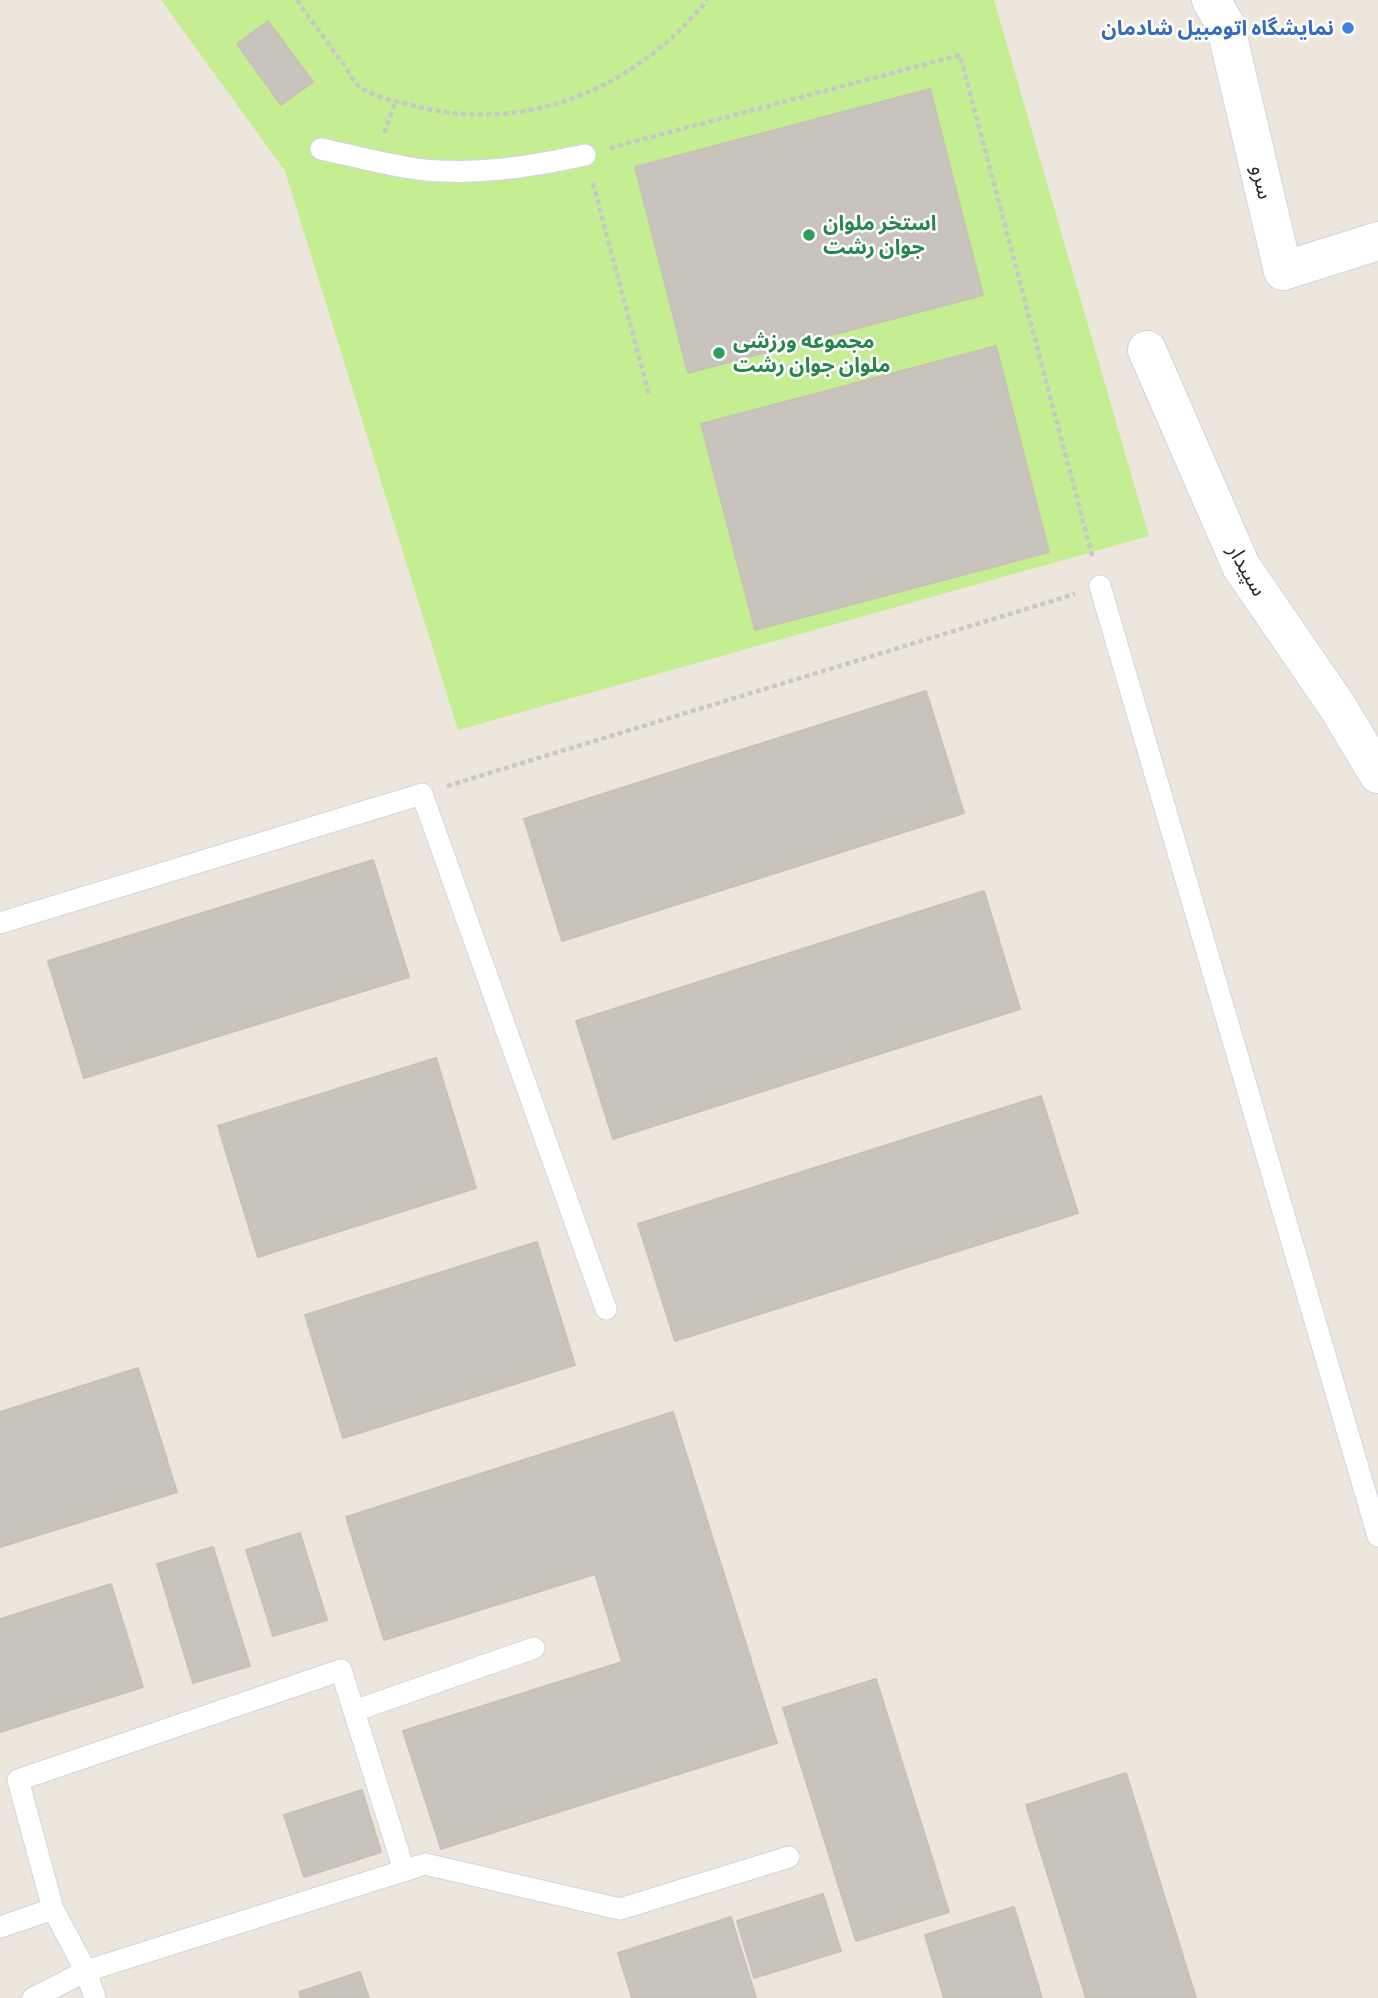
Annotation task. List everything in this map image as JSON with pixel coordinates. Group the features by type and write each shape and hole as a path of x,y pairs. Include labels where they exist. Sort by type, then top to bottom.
{"street":[{"name":"سرو","path":"1211,0 1225,24 1283,271 1378,241"},
{"name":"سپیدار","path":"1147,350 1241,566 1337,706 1378,774"}],"lane":[{"path":"321,149 412,168 458,171 544,164 585,155"},
{"path":"1100,586 1378,1536"},
{"path":"0,923 422,794 606,1309"},
{"path":"354,1711 534,1648"},
{"path":"95,1998 86,1972 53,1909 18,1780 341,1670 404,1870"},
{"path":"33,1998 86,1972 425,1864 621,1909 789,1857"},
{"path":"0,1927 53,1909"}],"path":[{"path":"297,0 360,86 396,101 434,110 474,114 526,111 589,93 625,75 657,53 686,26 707,0"},
{"path":"422,794 1100,586 960,55 585,155 649,395"}],"green space":[{"name":"مجموعه ورزشی ملوان جوان رشت","path":"161,0 994,0 1149,536 458,730 285,171"}],"building":[{"path":"268,21 313,82 281,105 237,44"},
{"path":"930,89 983,295 688,373 635,167"},
{"path":"996,346 1049,552 755,630 701,424"},
{"path":"926,691 964,813 562,941 524,819"},
{"path":"373,860 409,977 84,1078 48,961"},
{"path":"984,891 1020,1009 613,1139 576,1021"},
{"path":"436,1058 476,1188 258,1257 218,1126"},
{"path":"1041,1096 1078,1213 675,1341 638,1224"},
{"path":"537,1242 575,1365 343,1438 305,1315"},
{"path":"138,1368 177,1492 0,1547 0,1412"},
{"path":"673,1412 777,1743 441,1849 403,1731 622,1662 595,1574 384,1640 346,1517"},
{"path":"300,1533 327,1620 273,1636 246,1550"},
{"path":"213,1547 250,1666 193,1683 157,1564"},
{"path":"111,1584 143,1687 0,1732 0,1619"},
{"path":"876,1679 949,1912 856,1941 783,1708"},
{"path":"1126,1773 1196,1998 1086,1998 1026,1805"},
{"path":"362,1790 381,1852 304,1877 284,1815"},
{"path":"823,1894 841,1951 754,1978 737,1921"},
{"path":"1014,1907 1042,1998 944,1998 925,1935"},
{"path":"731,1917 756,1998 632,1998 618,1953"},
{"path":"360,1972 369,1998 301,1998 299,1992"}],"place":[{"name":"نمایشگاه اتومبیل شادمان","path":"1348,28"},
{"name":"استخر ملوان جوان رشت","path":"809,235"},
{"name":"مجموعه ورزشی ملوان جوان رشت","path":"719,353"}]}
